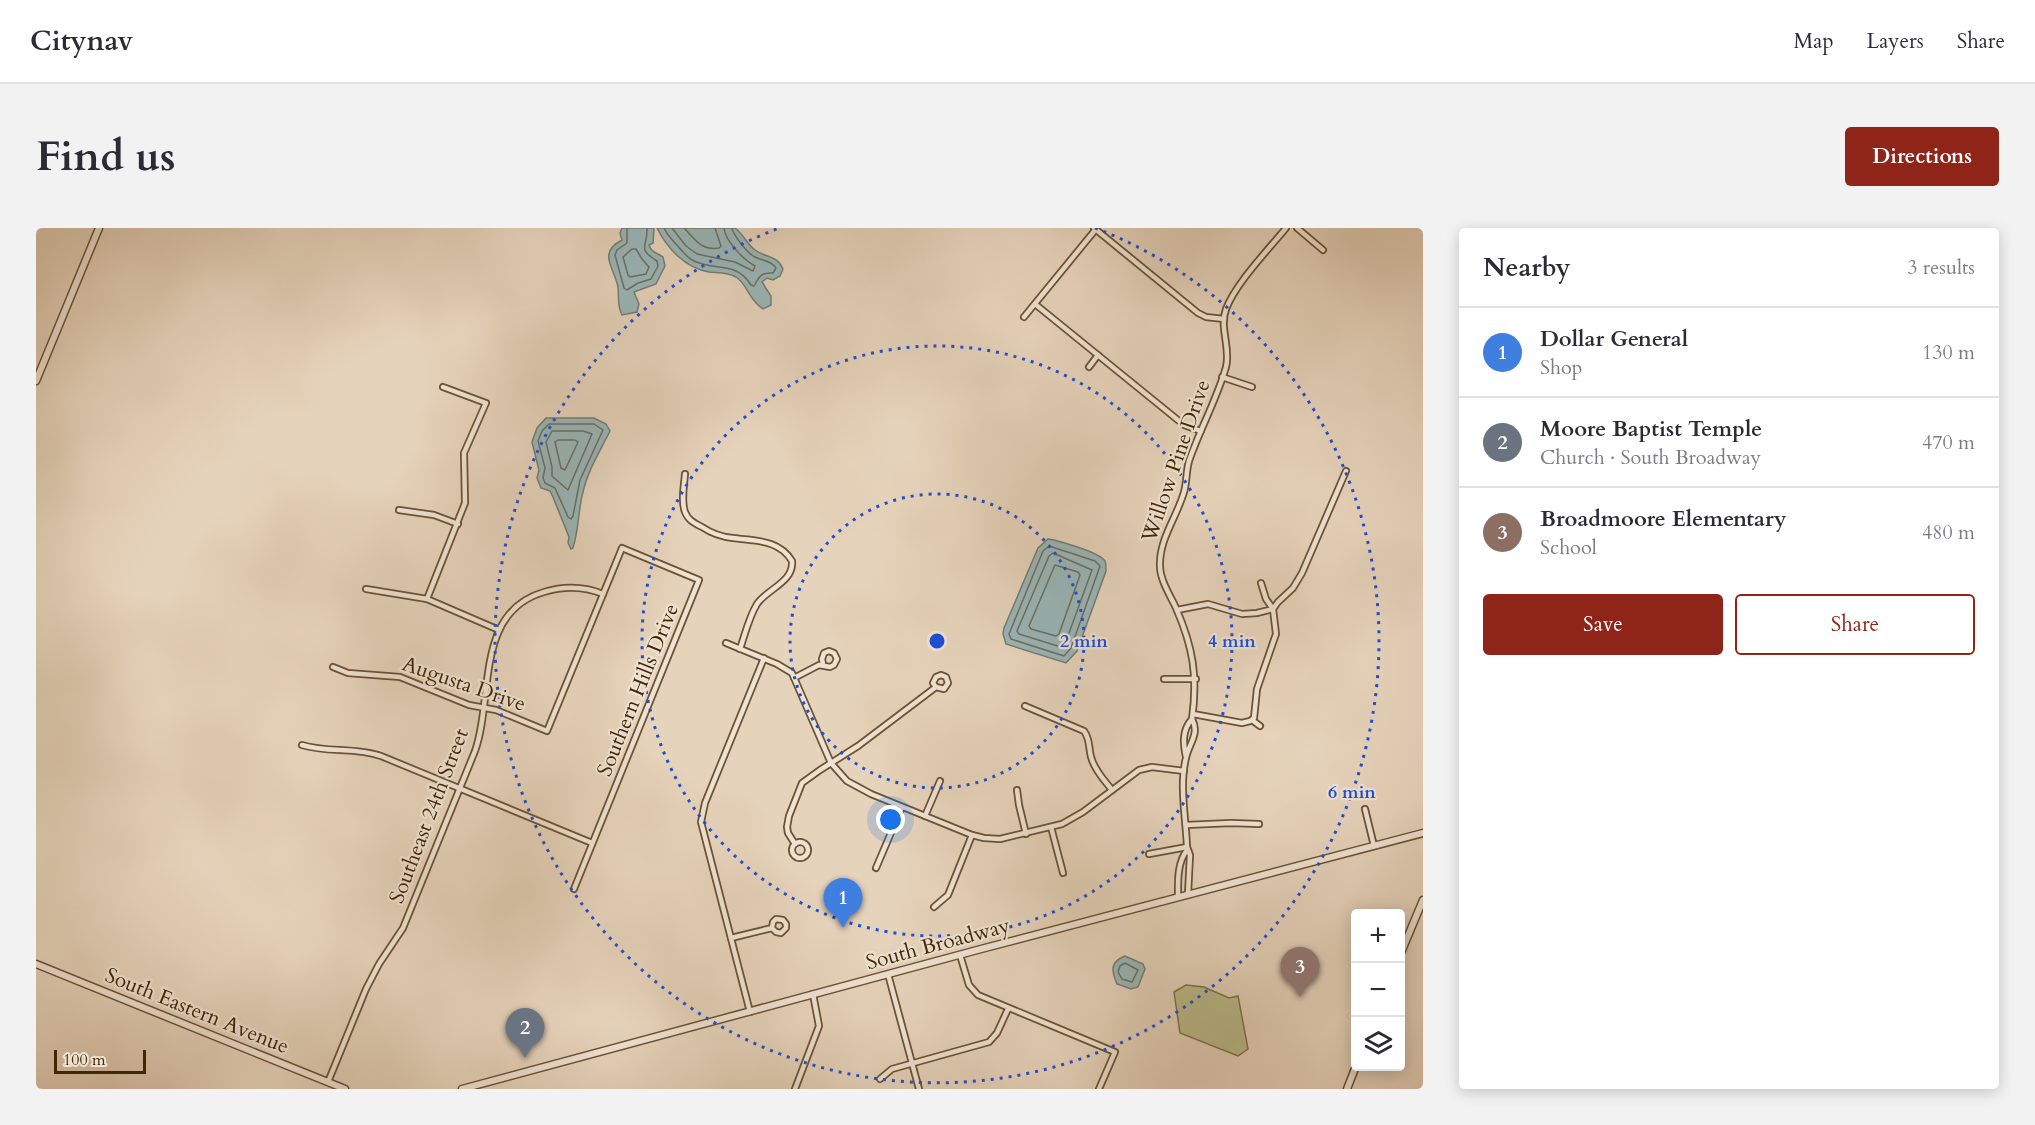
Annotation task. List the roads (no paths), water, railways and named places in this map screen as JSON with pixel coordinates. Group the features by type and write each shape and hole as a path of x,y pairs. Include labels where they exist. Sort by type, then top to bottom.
{"street":[{"path":"36,381 99,228"},
{"name":"Willow Pine Drive","path":"1186,757 1183,738 1192,717 1196,679 1192,649 1162,576 1160,565 1162,545 1184,492 1188,463 1227,365 1223,327 1226,310 1232,298 1286,228"},
{"path":"1297,228 1323,250"},
{"path":"1024,317 1095,229 1198,312 1206,317 1224,319"},
{"path":"1035,304 1184,425 1201,431"},
{"path":"1089,367 1098,356"},
{"path":"1222,377 1252,387"},
{"path":"427,599 458,524 466,496 464,453 486,403 443,387"},
{"path":"1177,609 1208,604 1242,614 1274,609 1293,588 1302,573 1346,471"},
{"path":"685,474 683,506 691,522 719,535 760,540 780,547 792,561 792,568 786,578 758,603 740,649"},
{"path":"399,510 434,515 458,524"},
{"name":"Southern Hills Drive","path":"574,889 699,580 622,549 603,594"},
{"path":"1252,720 1261,676 1276,634 1274,609 1266,599 1261,583"},
{"name":"Southeast 24th Street","path":"328,1082 366,989 379,964 403,928 478,742 492,646 499,630 507,616 523,601 542,592 570,588 593,590 603,594"},
{"path":"366,589 427,599 499,630"},
{"name":"Augusta Drive","path":"333,667 356,674 400,677 469,705 496,710 548,731 603,594"},
{"path":"726,643 784,667 794,678 831,763 847,781 857,788 972,835 1000,839 1051,827 1073,819 1144,768 1184,771"},
{"path":"750,1012 701,822 705,803 764,658"},
{"path":"794,678 823,664"},
{"path":"1164,680 1196,679"},
{"path":"795,844 787,827 800,786 810,776 858,746 936,687"},
{"path":"1025,706 1084,731 1089,740 1090,756 1095,768 1112,790"},
{"path":"1192,717 1242,723 1252,720"},
{"name":"Willow Pine Drive","path":"1188,894 1190,863 1187,848 1184,771 1186,757 1195,737 1195,724 1192,717"},
{"path":"1252,720 1260,726"},
{"path":"302,745 319,749 357,750 371,753 592,843"},
{"path":"925,816 940,781"},
{"path":"1017,790 1026,834"},
{"path":"876,868 902,807"},
{"path":"1365,809 1374,846"},
{"path":"1186,825 1259,824"},
{"path":"1051,827 1064,873"},
{"name":"South Broadway","path":"462,1089 1423,833"},
{"path":"934,908 948,895 972,835"},
{"path":"1149,854 1187,848"},
{"name":"Willow Pine Drive","path":"1178,897 1178,875 1187,848"},
{"path":"1405,945 1423,900"},
{"path":"731,938 772,928"},
{"path":"960,955 966,978 978,995 1115,1052 1099,1089"},
{"name":"South Eastern Avenue","path":"36,964 345,1089"},
{"path":"888,974 919,1089"},
{"path":"795,1089 819,1026 813,994"},
{"path":"880,1079 892,1069 989,1042 997,1033 1008,1009"},
{"path":"1347,1089 1354,1071"}],"water":[{"path":"622,228 654,228 653,243 649,245 653,251 663,257 665,266 656,284 634,292 639,304 637,312 622,315 618,287 609,255 614,245 622,240 620,233"},
{"path":"657,228 735,228 755,250 781,264 783,269 780,276 773,280 767,278 762,282 771,296 771,305 763,309 758,305 736,277 726,273 700,270 685,262 666,243"},
{"path":"546,418 594,418 606,424 610,431 585,484 575,541 571,549 568,543 569,537 553,497 550,491 541,488 537,478 539,470 532,442 537,428"},
{"path":"1048,539 1090,552 1102,558 1106,563 1106,571 1077,651 1066,663 1006,644 1003,634 1038,548"},
{"path":"1125,956 1143,964 1145,969 1138,987 1131,989 1117,984 1113,967"}],"place":[{"name":"Dollar General","path":"843,928"},
{"name":"Broadmoore Elementary","path":"1300,997"},
{"name":"Moore Baptist Temple","path":"525,1058"}]}
